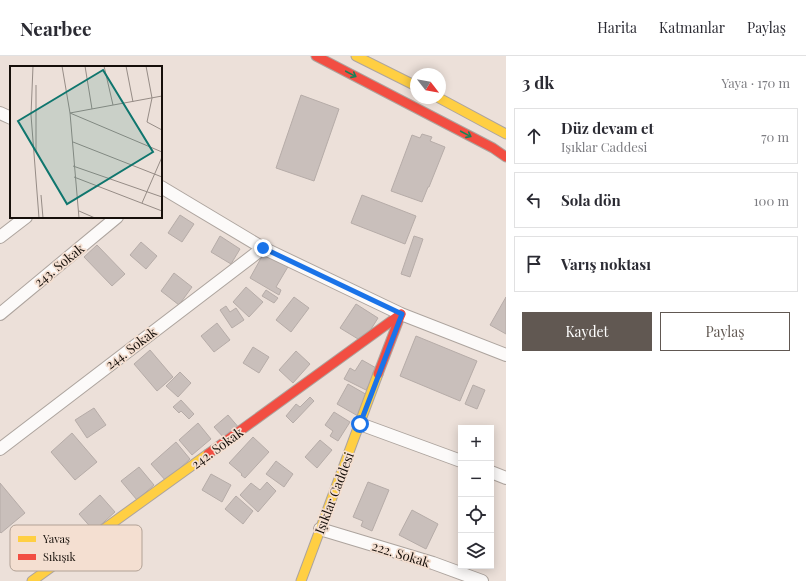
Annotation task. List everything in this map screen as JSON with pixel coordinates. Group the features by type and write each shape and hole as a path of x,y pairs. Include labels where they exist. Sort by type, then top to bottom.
{"main road":[{"path":"316,56 493,148 506,157"},
{"path":"356,56 410,83"},
{"path":"446,102 506,134"},
{"name":"Işıklar Caddesi","path":"301,581 402,314"},
{"name":"242. Sokak","path":"110,525 402,314"},
{"name":"242. Sokak","path":"32,581 46,571"}],"street":[{"path":"0,113 10,118"},
{"path":"162,188 263,248 402,314 506,354"},
{"path":"0,237 25,218"},
{"name":"243. Sokak","path":"0,314 116,218"},
{"name":"244. Sokak","path":"0,449 263,248"},
{"path":"360,424 458,460"},
{"path":"494,473 506,478"},
{"name":"222. Sokak","path":"320,530 433,563 482,581"}],"building":[{"path":"301,95 339,109 314,181 276,168"},
{"path":"422,134 432,137 430,141 445,147 422,202 391,191 412,135 420,138"},
{"path":"362,195 416,216 405,244 351,223"},
{"path":"180,215 194,224 182,242 168,233"},
{"path":"220,236 240,249 231,264 211,252"},
{"path":"414,236 423,239 410,277 401,274"},
{"path":"141,242 157,256 146,269 130,255"},
{"path":"97,245 125,274 112,286 84,257"},
{"path":"265,251 289,265 276,287 281,290 279,295 250,278"},
{"path":"174,273 192,287 179,305 161,291"},
{"path":"246,287 263,302 249,317 233,302"},
{"path":"266,290 278,298 274,303 262,296"},
{"path":"294,297 309,308 291,332 276,320"},
{"path":"506,297 506,334 490,325"},
{"path":"356,304 378,318 363,342 340,328"},
{"path":"226,306 230,312 236,308 244,320 232,328 220,310"},
{"path":"217,323 230,340 214,352 201,336"},
{"path":"416,336 477,361 460,401 400,376"},
{"path":"253,347 269,357 259,373 243,363"},
{"path":"150,350 173,377 157,391 134,364"},
{"path":"296,351 310,364 293,383 279,370"},
{"path":"362,360 378,369 366,390 344,379 350,368 355,371"},
{"path":"180,372 191,383 178,397 166,386"},
{"path":"348,384 369,396 358,416 337,404"},
{"path":"473,385 485,390 477,409 465,404"},
{"path":"310,397 314,401 293,423 286,416 296,404 300,407"},
{"path":"181,400 194,414 189,419 181,411 179,413 173,407"},
{"path":"94,408 106,425 87,438 75,420"},
{"path":"334,412 350,422 338,441 330,436 333,431 325,425"},
{"path":"228,415 240,429 226,440 214,427"},
{"path":"198,423 211,439 192,455 179,440"},
{"path":"72,433 97,462 75,480 51,452"},
{"path":"253,437 269,452 245,478 229,463"},
{"path":"320,440 332,450 317,468 305,457"},
{"path":"176,442 190,459 166,481 151,464"},
{"path":"276,461 293,474 284,487 266,474"},
{"path":"139,467 154,485 137,500 121,481"},
{"path":"211,474 231,485 222,502 202,490"},
{"path":"267,482 276,491 258,512 240,495 251,483 260,490"},
{"path":"368,482 389,490 372,531 361,526 363,521 353,517"},
{"path":"0,483 25,513 1,533"},
{"path":"100,495 115,512 101,525 89,525 79,514"},
{"path":"236,496 253,511 243,524 225,509"},
{"path":"412,510 438,524 426,549 399,535"}],"traffic: slow":[{"path":"356,56 410,83"},
{"path":"446,102 506,134"},
{"path":"301,581 378,374"},
{"path":"110,525 208,454"},
{"path":"32,581 46,571"}],"traffic: jam":[{"path":"316,56 493,148 506,157"},
{"path":"208,454 401,314"},
{"path":"378,374 401,314"}],"route":[{"path":"263,248 402,314 360,424"}]}
